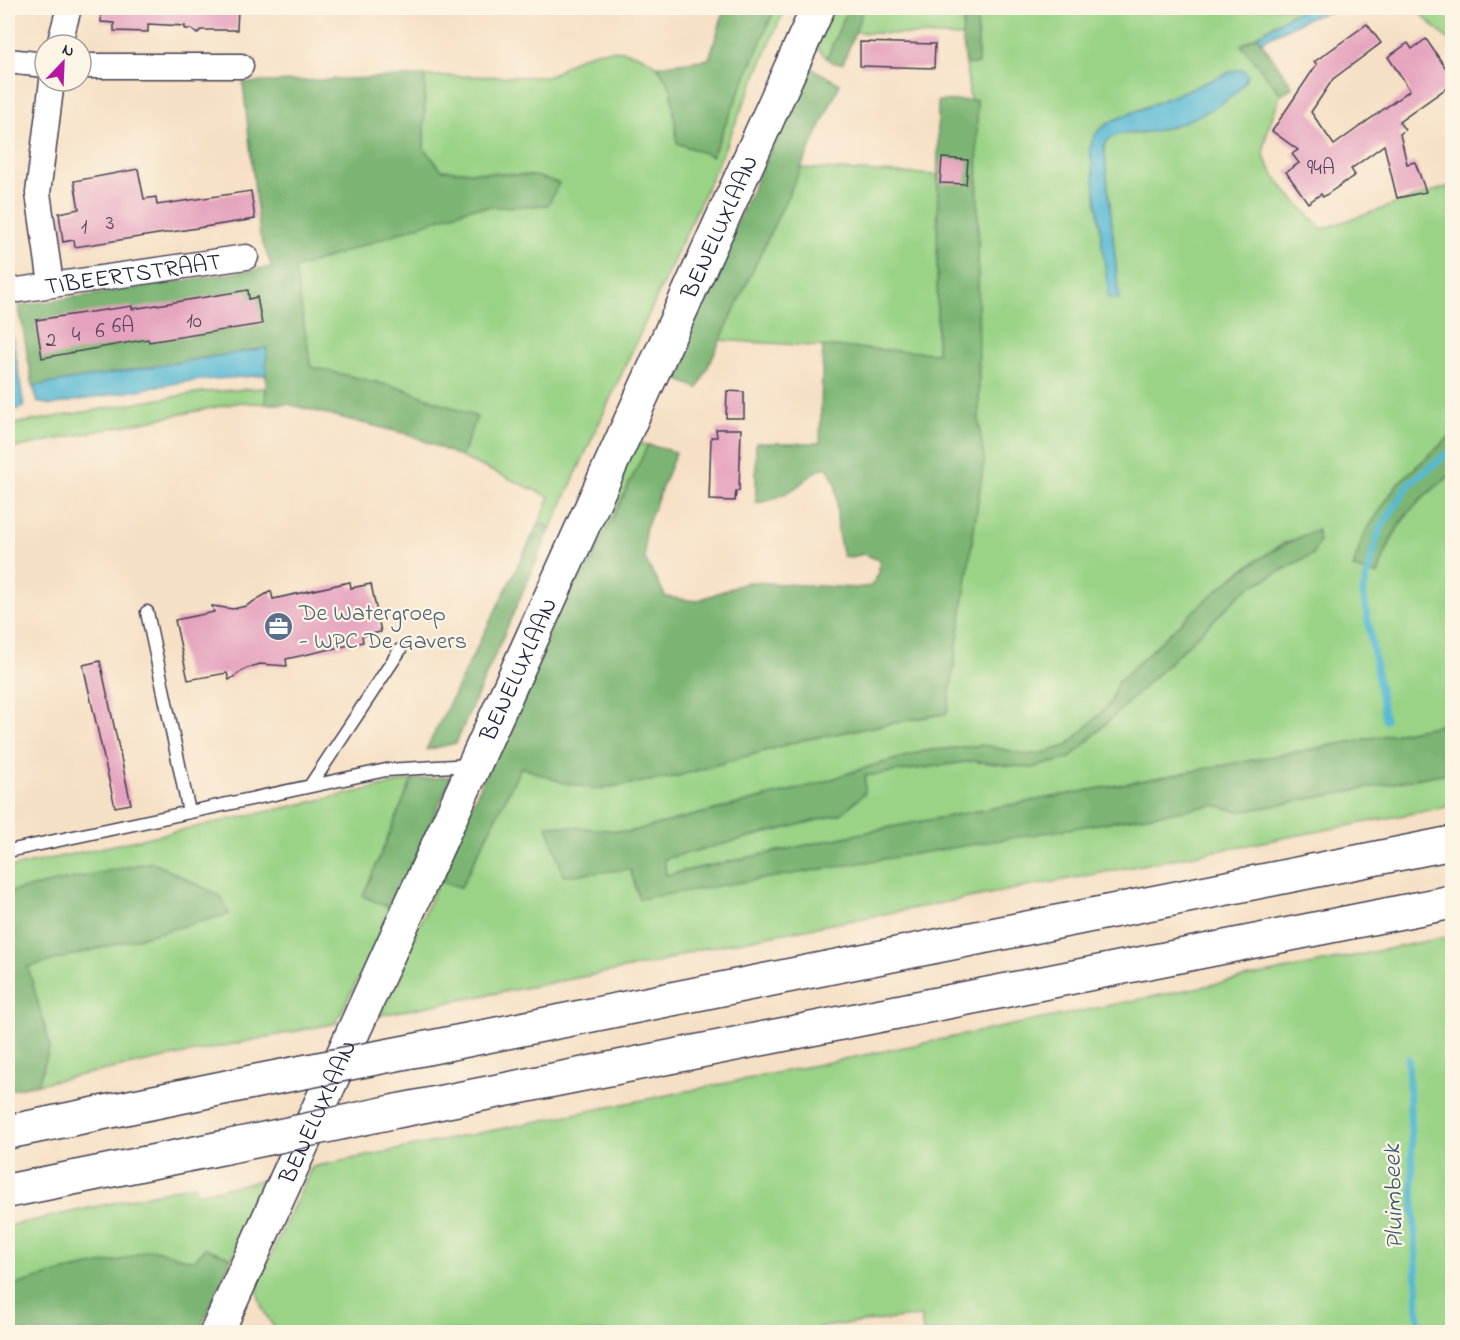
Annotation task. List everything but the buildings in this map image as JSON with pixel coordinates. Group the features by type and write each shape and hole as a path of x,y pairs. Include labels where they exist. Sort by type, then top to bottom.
{"main road":[{"name":"BENELUXLAAN","path":"217,1332 818,8"},
{"path":"8,1132 1452,843"},
{"path":"8,1191 398,1111 1452,902"}],"street":[{"path":"62,33 69,8"},
{"path":"8,61 33,64"},
{"path":"93,66 242,66"},
{"path":"50,93 38,192 51,284"},
{"name":"TIBEERTSTRAAT","path":"18,290 246,257"}],"lane":[{"path":"147,612 189,813"},
{"path":"310,786 400,650"},
{"path":"8,851 386,770 476,765"}],"green space":[{"path":"725,8 775,8 712,156 677,143 671,89 658,66 709,59"},
{"path":"775,8 785,8 720,159 551,528 539,523 550,497 461,457 476,417 401,388 311,367 294,269 470,208 548,205 535,176 442,170 424,149 425,76 547,77 575,60 592,53 619,51 632,53 654,65 670,87 677,143 712,156"},
{"path":"833,8 848,8 827,58 818,49 818,40"},
{"path":"848,8 864,8 843,63 834,63 827,58"},
{"path":"864,8 965,8 962,37 854,32"},
{"path":"965,8 977,8 978,64 966,64 962,37"},
{"path":"977,8 1313,8 1291,14 1242,45 1281,94 1264,145 1266,160 1278,181 1322,229 1452,185 1452,435 1397,484 1353,567 1378,574 1391,541 1406,517 1425,496 1452,474 1452,723 891,827 666,875 664,859 841,814 865,776 973,761 1032,768 1070,758 1245,590 1313,554 1285,542 1237,573 1117,683 1111,702 1066,746 1028,755 984,745 925,751 818,784 629,832 548,825 630,869 640,898 1214,805 1240,812 1452,772 1452,806 695,950 661,962 381,1015 438,881 461,887 521,767 561,782 596,789 674,777 803,740 947,713 984,460 979,424 977,100 970,100 966,64 978,64","holes":["1236,70 1141,134 1120,134 1108,139 1104,145 1119,298 1110,298 1090,149 1095,136 1100,129 1112,121"]},
{"path":"1414,8 1452,8 1452,43"},
{"path":"1257,36 1293,87 1281,94 1241,45"},
{"path":"808,66 840,84 698,388 668,376"},
{"path":"425,76 424,149 442,170 535,176 559,183 548,205 470,208 295,269 311,367 401,388 477,417 461,457 411,435 287,404 266,404 266,348 33,386 19,306 272,267 260,236 243,83"},
{"path":"977,100 979,424 984,460 947,713 803,740 674,777 596,789 561,782 521,767 461,887 438,881 581,562 589,567 648,445 676,452 645,530 645,559 666,597 696,601 748,582 855,588 871,586 879,573 879,560 864,554 843,556 838,533 836,484 827,467 816,471 787,493 756,503 756,443 820,443 823,346 937,353 938,101"},
{"path":"800,168 938,175 937,354 720,340"},
{"path":"265,388 266,404 241,402 8,449 8,425 202,392"},
{"path":"1452,435 1452,474 1414,506 1405,517 1390,542 1378,575 1353,568 1363,536 1397,484"},
{"path":"635,443 648,445 589,567 581,562"},
{"path":"539,523 551,528 456,743 426,750"},
{"path":"1317,530 1319,542 1313,554 1245,590 1070,758 1032,768 973,761 865,776 865,793 841,814 664,859 666,875 891,827 1452,723 1452,772 1240,812 1214,805 639,899 630,869 564,876 547,825 629,832 818,784 925,751 984,745 1028,755 1066,746 1111,702 1117,683 1210,596 1261,558"},
{"path":"452,776 393,909 363,896 412,780"},
{"path":"412,780 363,896 393,909 336,1023 38,1084 50,1046 27,967 229,914 152,862 8,892 8,868"},
{"path":"152,862 222,897 229,914 28,967 50,1046 38,1084 8,1090 8,892"},
{"path":"1452,936 1452,1332 923,1332 921,1316 820,1327 821,1332 278,1332 260,1303 258,1282 312,1167"},
{"path":"267,1179 232,1258 205,1249 194,1261 151,1249 121,1260 65,1271 8,1287 8,1226 194,1185 197,1194"},
{"path":"205,1248 232,1258 199,1332 8,1332 8,1287 65,1271 121,1260 151,1249 194,1261"}],"water":[{"path":"1313,8 1346,8 1310,17 1262,41 1257,36 1291,14"},
{"path":"1236,70 1244,70 1248,75 1243,85 1222,103 1208,111 1179,124 1155,131 1120,134 1108,140 1104,145 1119,299 1109,298 1090,149 1095,136 1100,129 1112,121"},
{"path":"8,307 24,407 8,412"},
{"path":"267,348 266,375 189,381 51,405 38,402 33,386"}],"waterway":[{"name":"Pluimbeek","path":"1385,720 1363,592 1379,531 1409,484 1452,450"},
{"name":"Pluimbeek","path":"1408,1059 1419,1332"}],"place":[{"name":"De Watergroep - WPC De Gavers","path":"278,626"}]}
